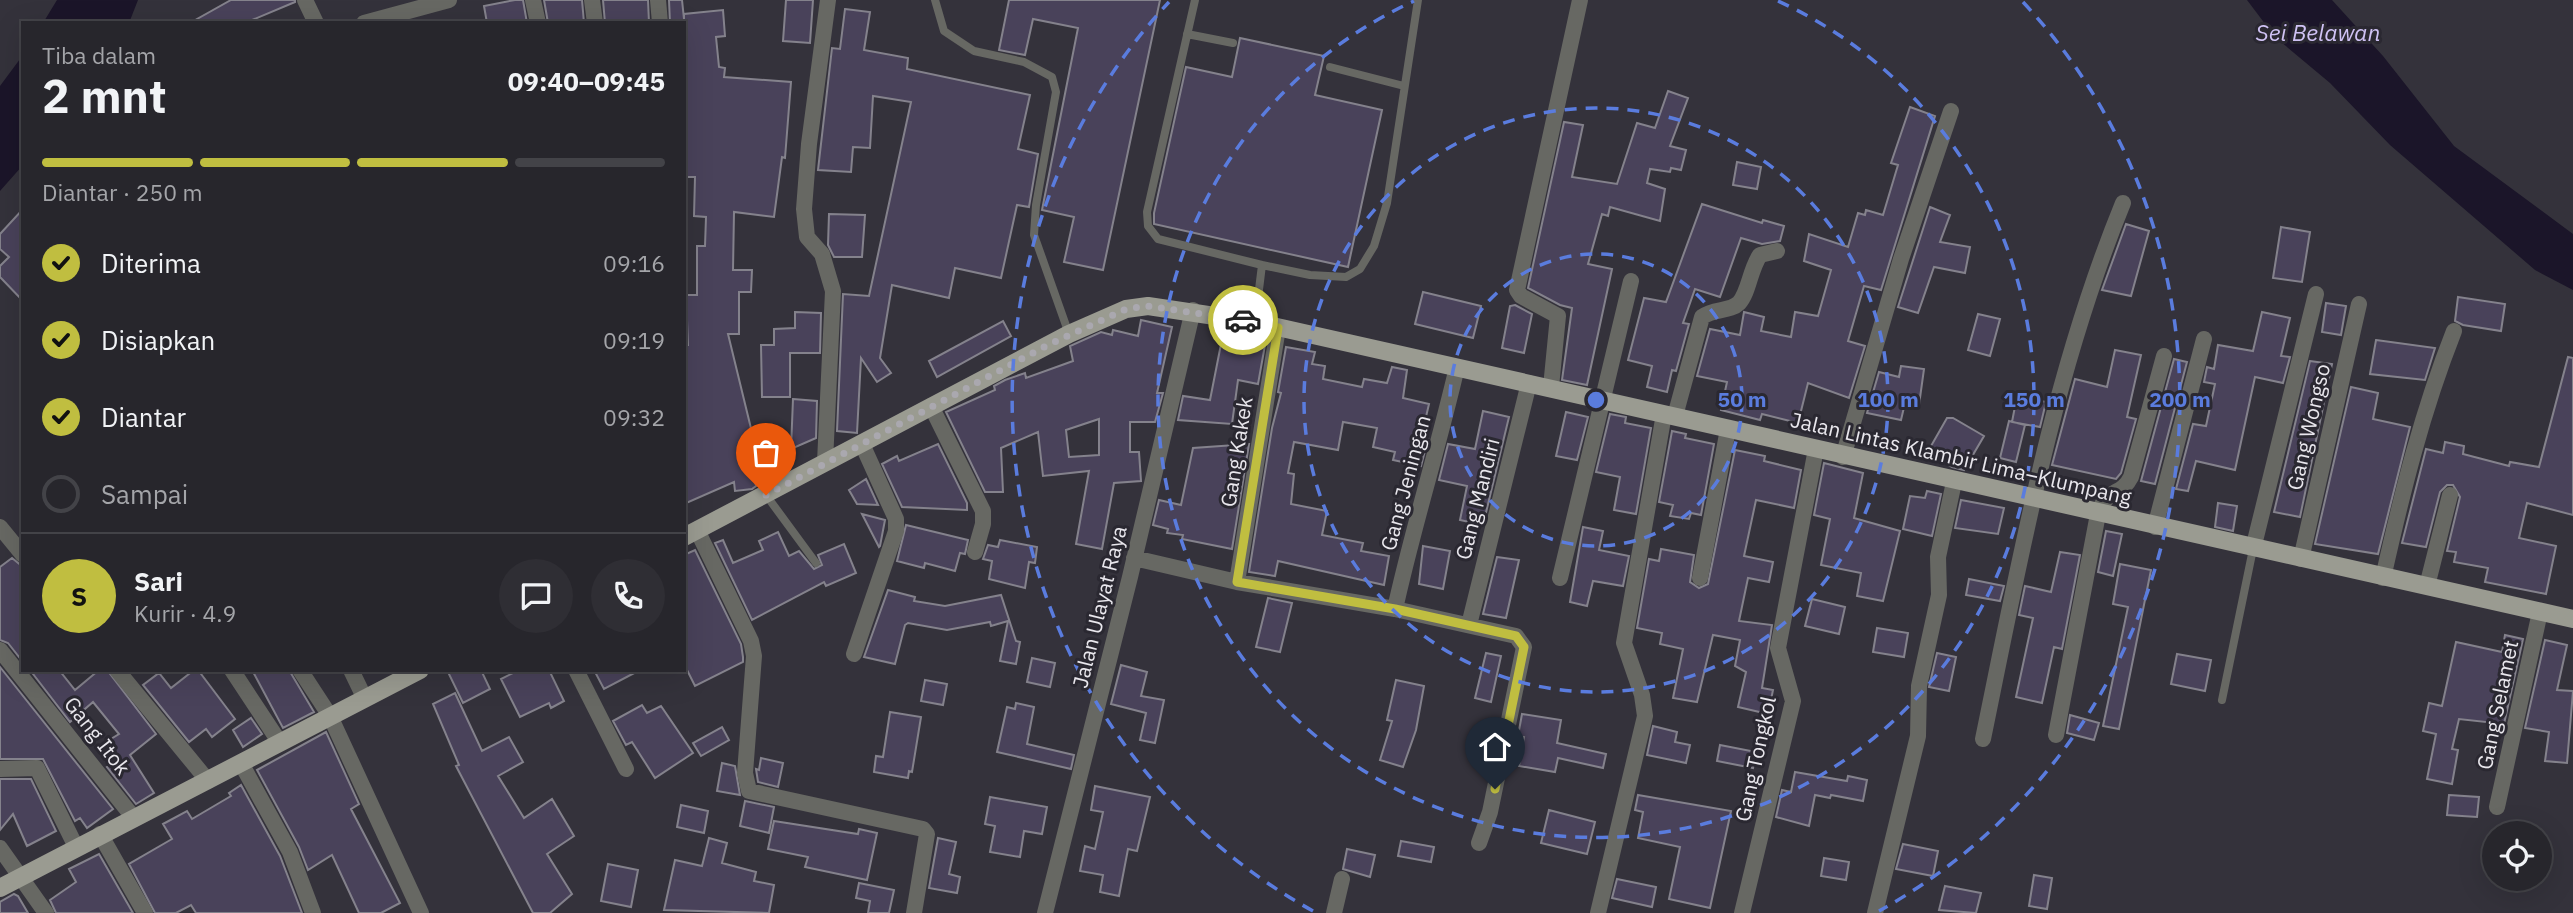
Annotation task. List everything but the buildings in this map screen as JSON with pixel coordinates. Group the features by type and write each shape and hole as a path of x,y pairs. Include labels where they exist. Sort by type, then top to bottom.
{"main road":[{"name":"Jalan Lintas Klambir Lima–Klumpang","path":"691,533 1069,334 1126,309 1148,306 1193,310 1255,322 1602,398 1843,457 2573,619"},
{"path":"0,888 133,817 242,765 364,697 416,672"}],"street":[{"path":"305,0 315,21"},
{"path":"371,21 449,0"},
{"path":"533,0 538,21"},
{"path":"592,0 595,21"},
{"path":"658,0 660,21"},
{"path":"825,462 833,291 821,254 807,237 804,209 809,144 828,0"},
{"path":"1551,387 1558,316 1521,296 1517,290 1580,0"},
{"path":"1843,457 1901,259 1951,111"},
{"path":"1983,739 2033,499 2084,308 2123,204"},
{"path":"1598,913 1645,716 1642,695 1624,643 1670,415 1702,317 1711,310 1730,309 1740,302 1752,266 1759,255 1777,251"},
{"path":"1560,578 1631,281"},
{"path":"2253,549 2316,294"},
{"name":"Gang Wongso","path":"2301,559 2359,304"},
{"name":"Jalan Ulayat Raya","path":"1045,913 1135,558 1193,310"},
{"name":"Gang Kakek","path":"1237,582 1278,328"},
{"path":"2383,578 2430,390 2454,331"},
{"path":"2155,527 2204,339"},
{"path":"2056,735 2098,514 2106,495 2127,484 2131,477 2164,356"},
{"name":"Gang Jeningan","path":"1395,609 1411,532 1438,451 1457,367"},
{"name":"Gang Mandiri","path":"1469,625 1529,383"},
{"path":"931,406 983,511 983,524 975,552"},
{"path":"1700,578 1728,429"},
{"path":"854,654 897,531 896,519 862,444"},
{"name":"Gang Tongkol","path":"1742,913 1793,701 1778,648 1816,449"},
{"path":"1875,913 1918,736 1919,686 1939,596 1938,557 1954,482"},
{"path":"2427,586 2450,495"},
{"path":"0,527 21,553"},
{"path":"691,533 751,641 754,656 745,774 749,791 923,829 927,834 914,913"},
{"path":"1135,558 1237,582 1395,609 1516,636 1524,647 1490,812 1479,844"},
{"name":"Gang Selamet","path":"2497,807 2540,612"},
{"name":"Gang Itok","path":"0,650 133,817"},
{"path":"119,672 208,781"},
{"path":"233,672 279,743"},
{"path":"301,672 330,716 421,913"},
{"path":"352,672 364,697"},
{"path":"577,672 626,769"},
{"path":"242,765 290,852 313,913"},
{"path":"0,769 37,768 76,847"},
{"path":"100,834 145,913"},
{"path":"0,848 46,913"},
{"path":"1334,913 1342,879"}],"lane":[{"path":"935,0 944,31 974,51 1024,62 1052,77 1056,92 1036,205 1034,235 1069,334"},
{"path":"1195,0 1147,212 1148,226 1158,239 1310,275 1346,277 1360,269 1374,246 1387,203 1419,0"},
{"path":"1187,34 1233,43"},
{"path":"1330,67 1404,86"},
{"path":"1255,322 1262,265"},
{"path":"766,495 816,562"},
{"path":"2222,700 2253,549"}],"water":[{"path":"57,0 138,0 130,21 44,21"},
{"name":"Sei Belawan","path":"2247,0 2332,0 2383,56 2454,146 2573,234 2573,290 2535,270 2390,145 2330,83 2275,37"},
{"path":"21,58 21,167 0,191 0,86"}],"way so far":[{"path":"766,495 1046,346 1126,309 1148,306 1193,310 1243,320"}],"route":[{"path":"1243,320 1278,328 1237,582 1395,609 1516,636 1524,647 1495,789"}]}
